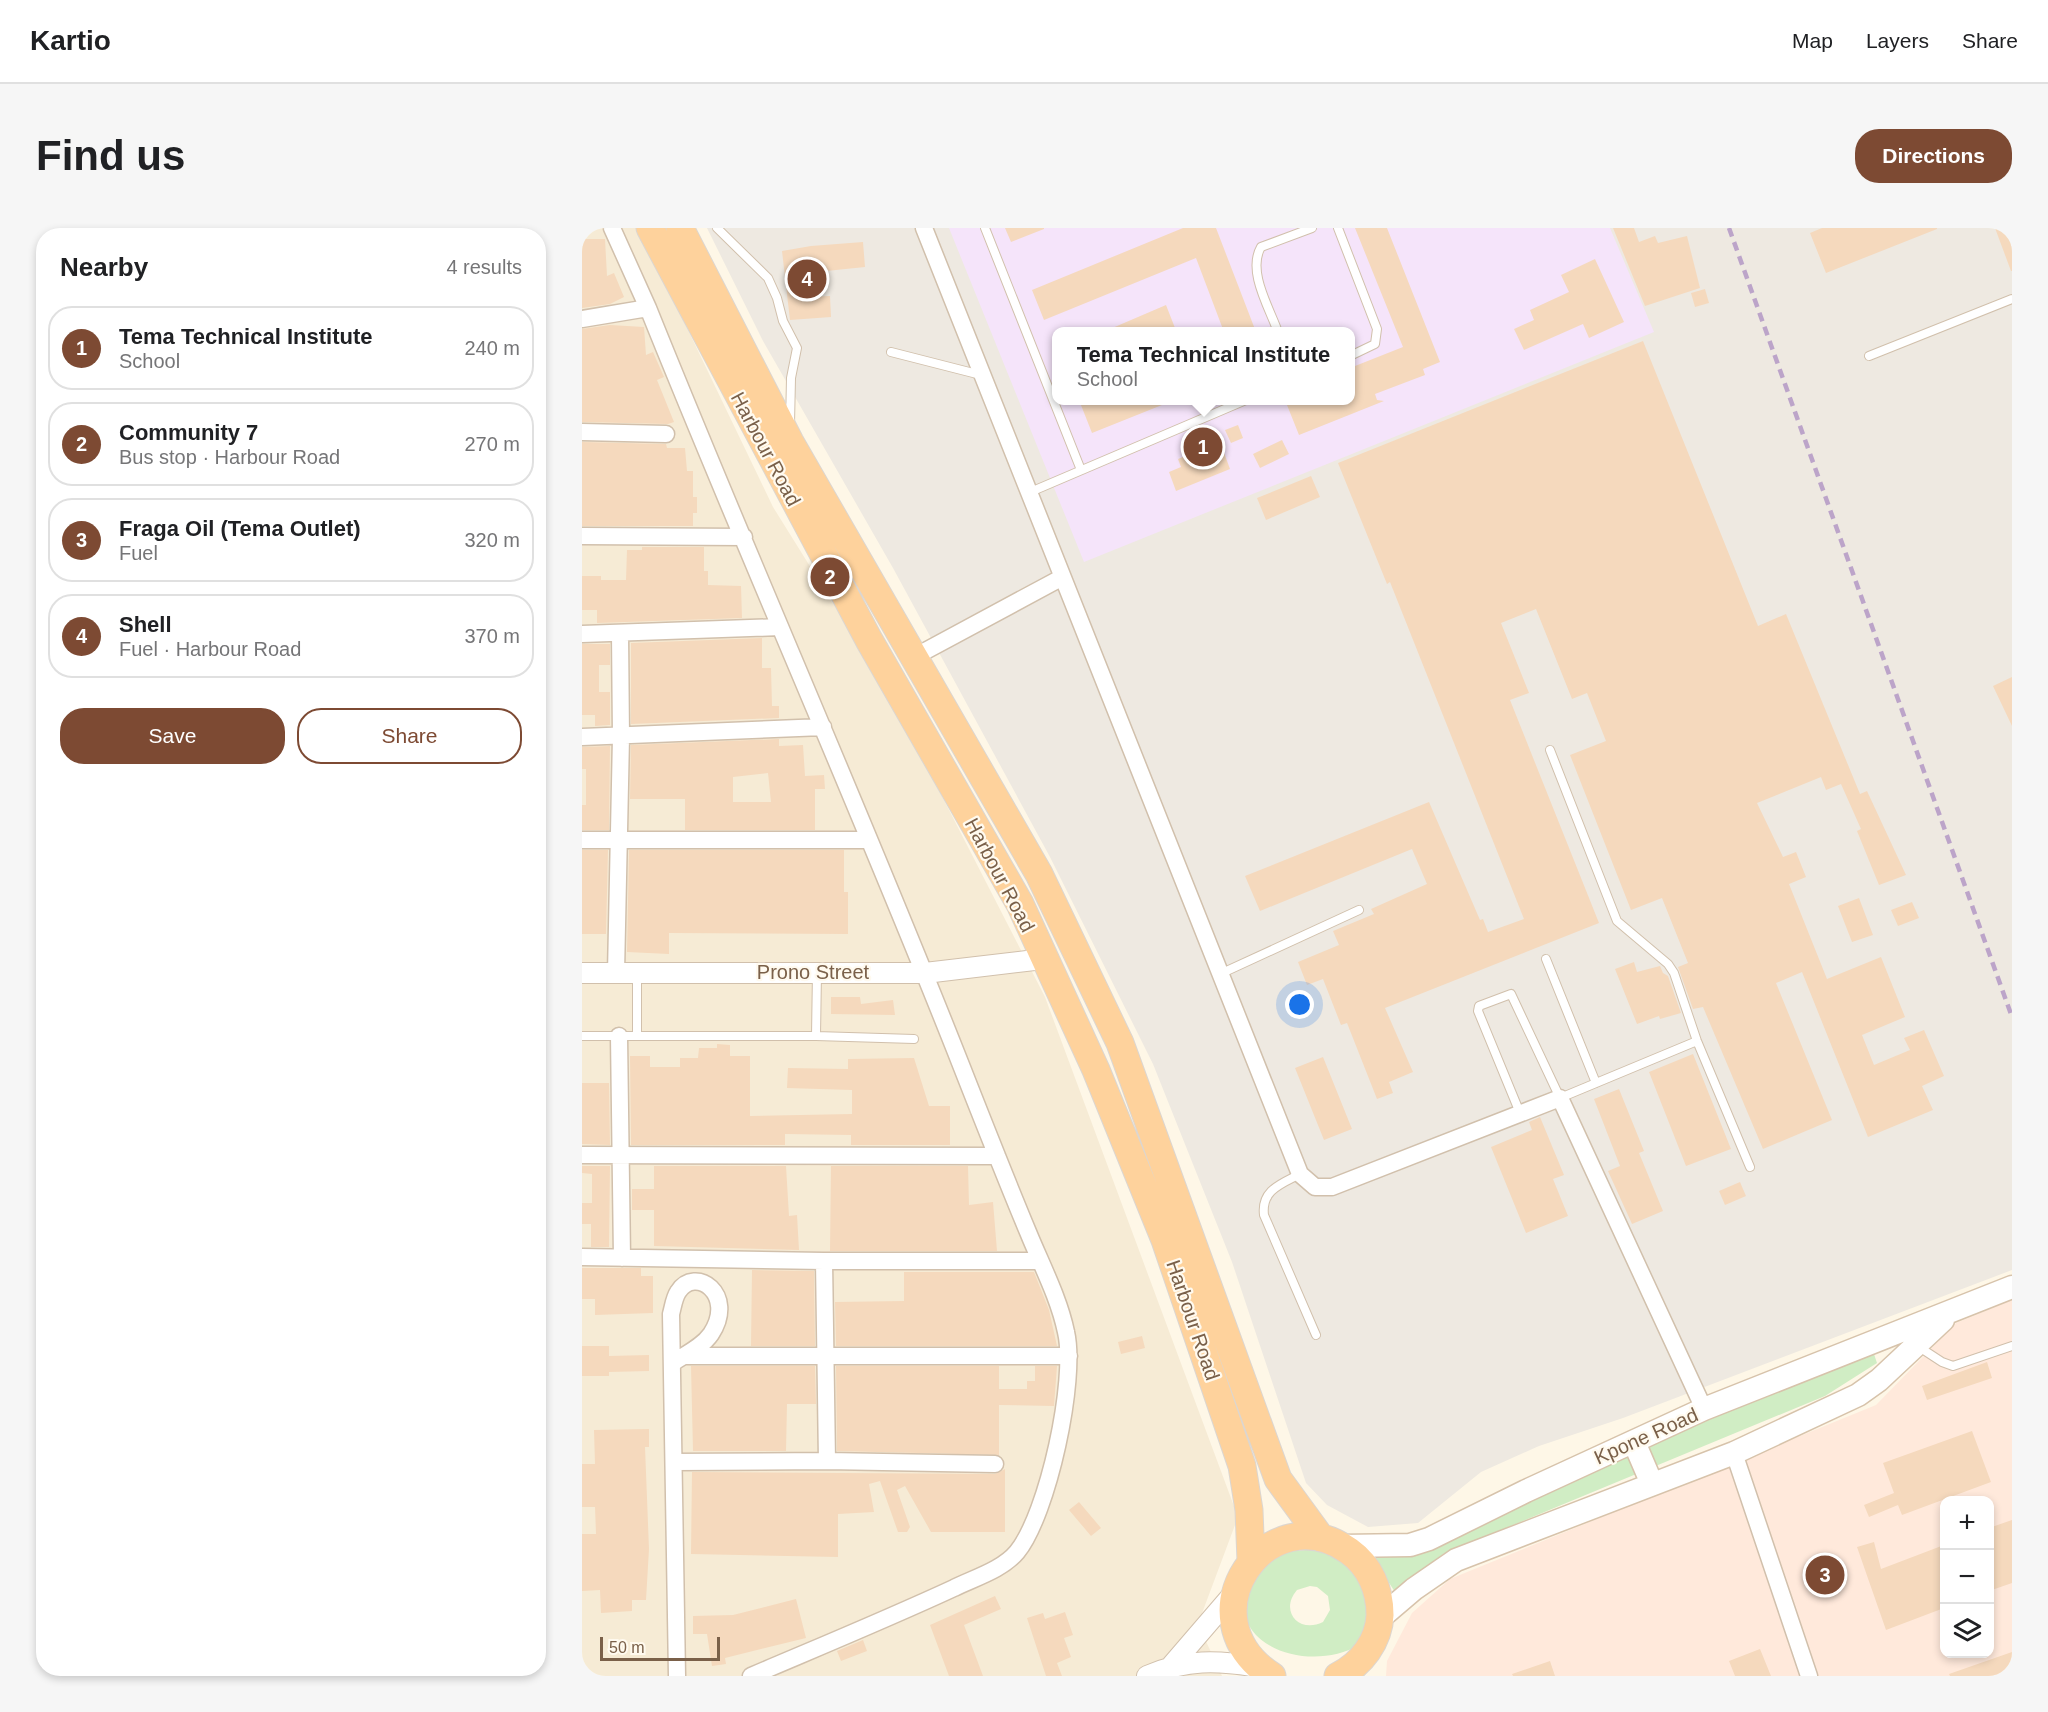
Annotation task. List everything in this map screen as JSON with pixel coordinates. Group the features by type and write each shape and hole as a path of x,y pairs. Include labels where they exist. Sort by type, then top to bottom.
{"highway":[{"name":"Harbour Road","path":"650,228 869,640 1020,904 1043,959 1096,1070 1165,1240 1198,1331 1242,1466 1249,1510 1251,1561"},
{"name":"Harbour Road","path":"680,228 790,442 1039,874 1120,1043 1278,1479 1331,1542 1362,1562 1375,1584 1376,1630"},
{"path":"1265,1671 1239,1641 1233,1626 1234,1593 1240,1576 1251,1561 1265,1549 1283,1540 1302,1537 1331,1542"},
{"path":"1338,1676 1362,1658 1376,1630"},
{"path":"1369,1676 1376,1630"}],"main road":[{"name":"Kpone Road","path":"1331,1542 1410,1545 1429,1539 1704,1409 2012,1287"},
{"name":"Kpone Road","path":"1376,1630 1414,1589 1456,1560 1734,1453 1858,1395 1879,1380 1950,1313"},
{"path":"1634,1442 1652,1484"}],"street":[{"path":"612,228 648,308 925,973 1066,1329 1069,1356 1059,1440 1040,1505 1023,1544 1014,1556 998,1567 890,1617 751,1676"},
{"path":"924,228 1027,493 1300,1174 1315,1187 1332,1186 1560,1098 1704,1409"},
{"path":"582,319 648,308"},
{"path":"582,432 666,434"},
{"path":"582,536 744,537"},
{"path":"916,657 1061,578"},
{"path":"582,634 780,627"},
{"path":"616,973 621,737 620,634"},
{"path":"582,737 823,727"},
{"path":"582,840 869,840"},
{"name":"Prono Street","path":"582,973 817,971 925,973 1043,959"},
{"path":"619,1036 622,1258"},
{"path":"582,1155 997,1156"},
{"path":"582,1257 824,1261 1040,1261"},
{"path":"824,1261 827,1461"},
{"path":"677,1676 674,1462 678,1359 825,1356 1069,1356"},
{"path":"1734,1453 1809,1676"},
{"path":"674,1462 827,1461 995,1464"},
{"path":"1172,1665 1234,1593"},
{"path":"1147,1676 1172,1665 1221,1661 1265,1671"}],"lane":[{"path":"717,228 768,278 777,298 783,321 797,348 791,378 790,442"},
{"path":"986,228 1052,396"},
{"path":"1276,327 1257,272 1256,256 1261,247 1312,228"},
{"path":"1338,228 1377,329 1377,339 1372,347 1355,354"},
{"path":"1869,356 2012,299"},
{"path":"891,352 981,375"},
{"path":"1055,405 1081,470"},
{"path":"1027,493 1234,405"},
{"path":"1550,750 1617,921 1668,964 1674,973 1697,1041 1750,1167"},
{"path":"1220,974 1359,910"},
{"path":"1546,959 1596,1083"},
{"path":"816,1036 817,971"},
{"path":"637,972 637,1036"},
{"path":"1520,1113 1478,1011 1479,1006 1511,994 1560,1098 1697,1041"},
{"path":"582,1036 816,1036 914,1039"},
{"path":"1300,1174 1270,1191 1263,1206 1264,1215 1316,1335"},
{"path":"1916,1345 1942,1362 1953,1366 2012,1346"}],"shaded area":[{"path":"582,228 639,228 773,507 889,693 1045,997 1238,1517 1198,1624 1222,1676 582,1676"},
{"path":"707,228 2012,228 2012,1270 1623,1418 1539,1446 1481,1472 1418,1523 1368,1527 1327,1505 1306,1483 1232,1262 1153,1064 1050,857 893,568 763,341"},
{"path":"949,228 1610,228 1654,332 1084,562"},
{"path":"2012,1300 2012,1676 1386,1676 1387,1661 1412,1613 1450,1579 1876,1405 1956,1323"}],"green space":[{"path":"1866,1354 1874,1354 1877,1363 1825,1396 1443,1554 1395,1592 1369,1552"},
{"path":"1336,1548 1373,1596 1360,1645 1338,1654 1315,1656 1292,1654 1272,1647 1257,1636 1247,1620 1244,1602 1253,1576 1276,1552","holes":["1310,1586 1317,1587 1328,1596 1330,1610 1323,1622 1314,1625 1299,1623 1291,1613 1292,1598 1297,1590"]}],"building":[{"path":"1005,228 1044,228 1044,229 1011,242"},
{"path":"1183,228 1216,228 1254,327 1222,327 1196,258 1044,320 1032,290"},
{"path":"1355,228 1387,228 1440,362 1423,369 1425,375 1375,394 1377,400 1384,401 1299,435 1287,405 1355,405 1355,366 1403,347"},
{"path":"1613,228 1634,228 1639,242 1655,236 1658,243 1687,236 1700,288 1645,306"},
{"path":"1822,228 1937,229 1826,273 1810,233"},
{"path":"1995,228 2012,228 2012,271 2011,271"},
{"path":"582,239 605,239 607,276 614,273 624,297 610,304 582,308"},
{"path":"863,242 865,267 807,273 809,297 830,296 831,317 790,320 782,251"},
{"path":"1595,259 1624,322 1589,338 1583,324 1524,350 1514,329 1534,320 1530,310 1569,292 1561,275"},
{"path":"1705,289 1709,303 1695,307 1691,293"},
{"path":"1166,305 1175,327 1115,327"},
{"path":"610,325 644,327 646,355 653,352 664,377 657,380 674,422 668,424 582,422 582,329"},
{"path":"1643,341 1758,626 1786,614 1860,794 1867,791 1906,875 1879,885 1857,831 1861,829 1841,784 1826,790 1821,777 1757,803 1783,857 1796,852 1806,877 1789,884 1827,979 1881,957 1905,1017 1862,1035 1874,1065 1910,1050 1904,1038 1924,1030 1944,1076 1922,1086 1933,1110 1868,1137 1802,972 1776,983 1832,1120 1763,1149 1703,1007 1693,1009 1678,967 1688,963 1662,898 1631,910 1570,755 1606,741 1587,693 1572,699 1536,609 1501,623 1529,693 1510,700 1599,923 1385,1008 1413,1072 1389,1082 1393,1093 1377,1099 1347,1023 1341,1025 1323,979 1307,985 1298,962 1339,945 1333,931 1374,914 1371,909 1427,884 1412,849 1260,911 1245,876 1429,802 1480,920 1483,919 1488,932 1524,919 1390,582 1387,584 1338,463"},
{"path":"1081,405 1162,405 1092,433"},
{"path":"1238,425 1243,438 1231,443 1225,430"},
{"path":"1282,440 1289,454 1260,468 1253,454"},
{"path":"582,442 666,444 667,448 685,448 687,471 693,471 693,497 697,497 697,513 693,513 693,526 582,526"},
{"path":"1202,449 1205,458 1223,450 1230,469 1176,491 1169,472 1181,467 1178,459"},
{"path":"1311,476 1320,497 1266,520 1257,498"},
{"path":"642,547 704,547 704,571 708,571 708,585 741,586 742,618 597,623 597,610 582,610 582,576 601,576 601,580 626,580 627,550 642,550"},
{"path":"762,638 762,668 771,668 772,706 779,706 779,718 631,724 631,643"},
{"path":"582,644 610,644 610,665 599,665 599,692 610,692 610,725 595,726 595,715 582,715"},
{"path":"2012,677 2012,726 1993,686"},
{"path":"779,739 779,746 803,745 805,776 824,775 825,789 815,789 815,830 685,830 685,799 630,799 631,745","holes":["768,773 771,802 733,802 733,777"]},
{"path":"610,746 609,830 582,830 582,805 586,805 586,769 582,769 582,747"},
{"path":"582,850 608,850 606,934 582,934"},
{"path":"629,850 844,850 844,892 848,892 848,934 669,933 669,954 627,952"},
{"path":"1859,898 1873,935 1852,942 1838,906"},
{"path":"1912,902 1919,918 1898,926 1891,910"},
{"path":"1634,962 1637,972 1660,966 1663,973 1668,976 1681,1013 1660,1019 1659,1016 1637,1024 1615,969"},
{"path":"831,997 860,997 861,1004 893,1000 895,1015 831,1014"},
{"path":"717,1044 730,1045 730,1056 750,1056 750,1116 852,1114 852,1090 787,1088 788,1068 848,1069 848,1059 914,1058 929,1106 950,1106 950,1145 851,1145 851,1135 785,1134 785,1145 631,1145 630,1056 650,1056 650,1067 680,1067 680,1058 698,1058 699,1048 717,1048"},
{"path":"1693,1054 1731,1149 1686,1166 1649,1072"},
{"path":"1323,1057 1352,1129 1324,1140 1295,1068"},
{"path":"582,1083 609,1083 610,1145 582,1144"},
{"path":"1619,1089 1644,1151 1639,1153 1663,1211 1632,1224 1608,1171 1620,1166 1594,1099"},
{"path":"1540,1117 1564,1175 1553,1179 1568,1216 1526,1233 1491,1147 1532,1130 1529,1122"},
{"path":"582,1166 610,1166 609,1247 591,1247 591,1224 582,1224 582,1203 592,1203 592,1174 582,1173"},
{"path":"654,1166 786,1166 789,1216 797,1215 799,1250 654,1246 654,1210 632,1210 632,1189 654,1189"},
{"path":"831,1166 968,1166 969,1205 993,1202 997,1251 830,1251"},
{"path":"1740,1182 1746,1196 1725,1205 1719,1191"},
{"path":"582,1268 641,1268 641,1276 653,1276 653,1313 595,1315 595,1299 582,1299"},
{"path":"752,1270 814,1271 815,1346 751,1346"},
{"path":"904,1272 1034,1272 1049,1310 1057,1346 836,1346 835,1302 904,1301"},
{"path":"1142,1336 1145,1348 1121,1354 1118,1342"},
{"path":"582,1346 609,1346 609,1356 649,1355 649,1371 609,1372 609,1376 582,1376"},
{"path":"1987,1362 1992,1378 1927,1400 1922,1386"},
{"path":"691,1366 815,1366 816,1404 787,1404 786,1451 693,1451"},
{"path":"836,1366 999,1366 999,1389 1027,1389 1027,1381 1035,1381 1035,1366 1057,1366 1054,1406 999,1405 999,1455 837,1451"},
{"path":"649,1429 649,1447 645,1447 649,1549 646,1600 632,1600 632,1611 601,1613 600,1590 582,1591 582,1534 596,1534 595,1507 582,1507 582,1464 595,1464 594,1430"},
{"path":"1972,1431 1991,1482 1953,1496 1940,1496 1940,1501 1902,1515 1898,1505 1869,1517 1864,1505 1894,1493 1883,1463"},
{"path":"1005,1469 1005,1532 931,1532 905,1486 897,1490 910,1527 907,1532 898,1532 880,1481 869,1484 874,1512 838,1514 838,1557 691,1554 692,1472 995,1474"},
{"path":"1079,1502 1101,1528 1091,1536 1069,1510"},
{"path":"2012,1520 2012,1583 1994,1589 1994,1550 1994,1526"},
{"path":"1874,1542 1881,1569 1940,1547 1940,1610 1886,1630 1857,1547"},
{"path":"995,1596 1001,1609 964,1625 983,1676 949,1676 930,1625"},
{"path":"796,1599 806,1638 725,1658 726,1664 712,1666 707,1634 693,1634 693,1616 733,1615"},
{"path":"1065,1612 1073,1635 1064,1638 1071,1657 1057,1663 1062,1676 1046,1676 1027,1618 1043,1613 1045,1619"},
{"path":"863,1640 867,1651 841,1661 837,1651"},
{"path":"1760,1649 1771,1676 1735,1676 1729,1661"},
{"path":"2012,1652 2012,1676 1950,1676 1949,1674"},
{"path":"1550,1661 1555,1676 1513,1676 1512,1674"}],"railway":[{"path":"1729,228 2012,1017"}],"place":[{"name":"Shell","path":"807,279"},
{"name":"Tema Technical Institute","path":"1203,447"},
{"name":"Community 7","path":"830,577"},
{"name":"Fraga Oil (Tema Outlet)","path":"1825,1575"}]}
